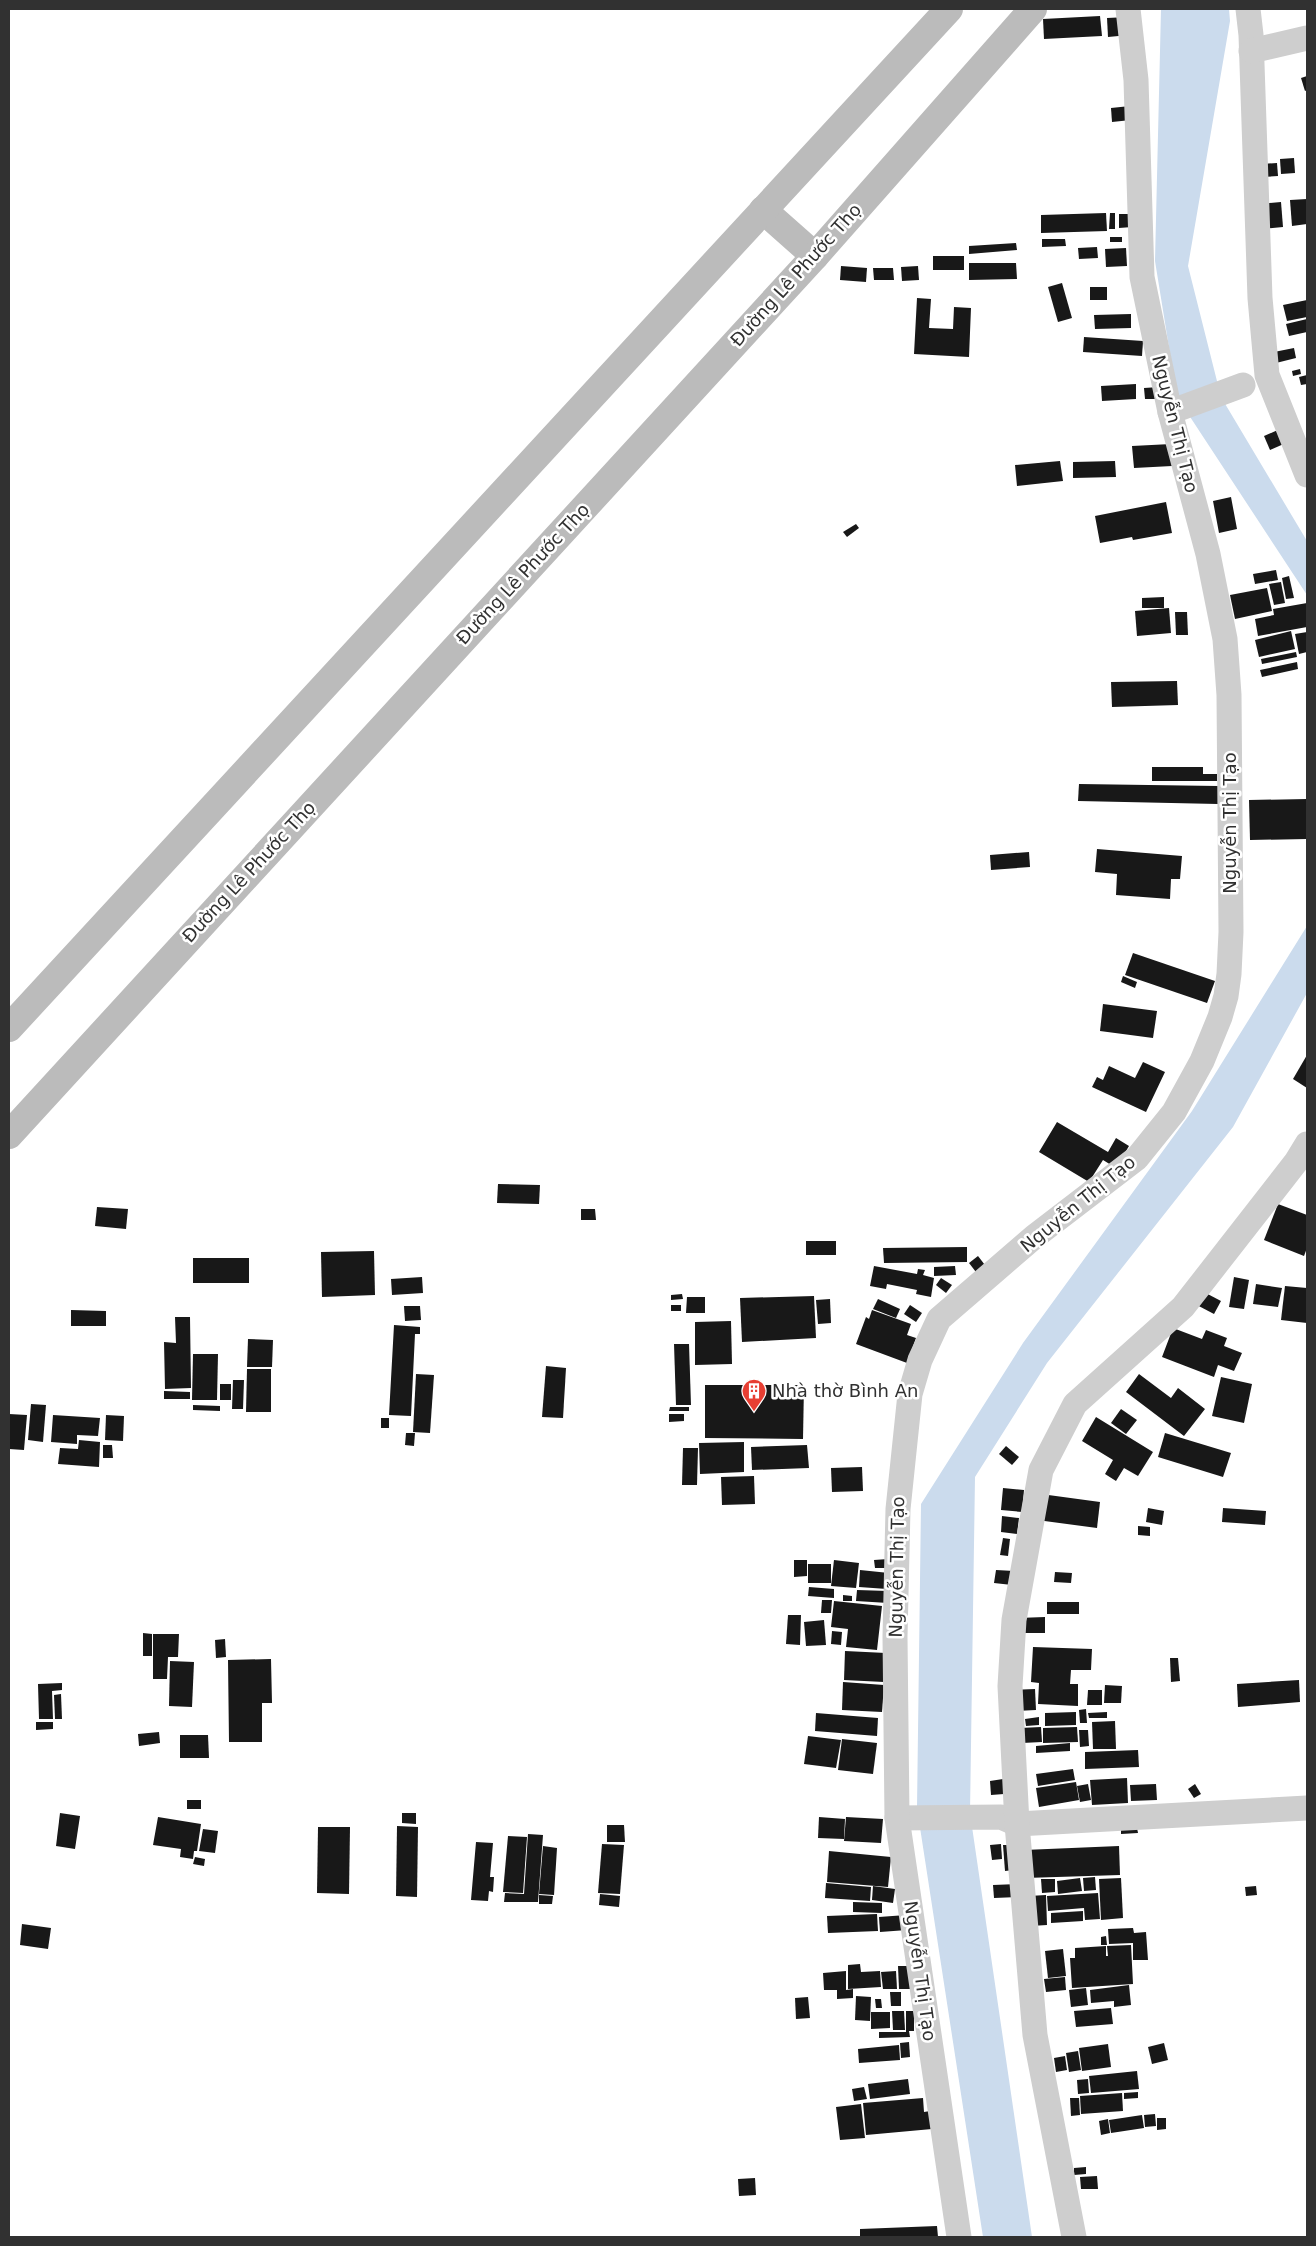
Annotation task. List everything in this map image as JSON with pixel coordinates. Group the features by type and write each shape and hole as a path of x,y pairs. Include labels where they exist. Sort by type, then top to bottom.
{"street":[{"name":"Đường Lê Phước Thọ","path":"9,1134 815,256 1033,9"},
{"name":"Nguyễn Thị Tạo","path":"959,2237 906,1819 895,1637 898,1509 910,1394 920,1360 939,1319 1034,1237 1137,1158 1174,1112 1202,1061 1226,996 1231,922 1230,695 1226,639 1208,554 1142,277 1136,80 1128,9"},
{"path":"1248,9 1260,298 1267,375 1307,475"},
{"path":"9,1028 944,12"},
{"path":"1251,51 1307,38"},
{"path":"763,210 815,256"},
{"path":"1173,411 1243,385"},
{"path":"1074,2237 1035,2035 1009,1820 1010,1686 1014,1620 1041,1470 1075,1404 1183,1307 1296,1162 1307,1144"},
{"path":"906,1819 1009,1820 1307,1808"}],"water":[{"path":"1161,9 1229,9 1230,21 1188,266 1221,397 1307,541 1307,595 1177,397 1155,261"},
{"path":"1307,926 1307,993 1233,1127 1047,1363 975,1477 970,1813 1032,2237 983,2237 917,1808 921,1504 1023,1343 1192,1111"}],"building":[{"path":"1100,16 1102,36 1044,39 1043,19"},
{"path":"1128,17 1129,35 1108,37 1107,18"},
{"path":"1307,76 1307,90 1305,91 1301,78"},
{"path":"1130,106 1131,120 1112,122 1111,108"},
{"path":"1294,158 1295,173 1281,174 1280,159"},
{"path":"1277,163 1278,176 1262,177 1261,164"},
{"path":"1307,199 1307,224 1292,226 1290,200"},
{"path":"1281,202 1283,227 1263,229 1260,204"},
{"path":"1106,213 1107,231 1041,233 1041,215"},
{"path":"1110,213 1115,213 1115,229 1109,229"},
{"path":"1119,214 1131,214 1132,227 1119,228"},
{"path":"1110,237 1122,237 1122,242 1110,242"},
{"path":"1042,239 1065,239 1066,246 1042,247"},
{"path":"1016,243 1017,250 969,254 969,246"},
{"path":"1097,247 1098,258 1079,259 1078,248"},
{"path":"1126,248 1127,266 1106,267 1105,249"},
{"path":"933,256 964,256 964,270 933,270"},
{"path":"969,263 1016,263 1017,279 969,280"},
{"path":"841,266 867,268 866,282 840,280"},
{"path":"918,266 919,280 902,281 901,267"},
{"path":"873,268 893,268 894,280 874,280"},
{"path":"1062,283 1072,318 1058,322 1048,287"},
{"path":"1090,287 1107,287 1107,300 1090,300"},
{"path":"917,298 931,299 929,328 953,329 954,307 971,308 969,357 914,354"},
{"path":"1307,300 1307,317 1287,321 1283,305"},
{"path":"1131,314 1131,328 1095,329 1094,315"},
{"path":"1307,319 1307,332 1289,336 1286,324"},
{"path":"1084,337 1143,341 1142,356 1083,352"},
{"path":"1294,348 1296,358 1276,363 1274,352"},
{"path":"1300,369 1301,374 1293,376 1292,371"},
{"path":"1307,375 1307,384 1301,385 1299,377"},
{"path":"1136,384 1136,399 1102,401 1101,386"},
{"path":"1159,387 1160,399 1145,399 1144,388"},
{"path":"1280,429 1286,443 1270,450 1264,436"},
{"path":"1171,444 1172,466 1134,468 1132,446"},
{"path":"1060,461 1063,481 1017,486 1015,465"},
{"path":"1115,461 1116,477 1073,478 1073,462"},
{"path":"1231,497 1237,529 1219,533 1213,501"},
{"path":"1166,502 1172,533 1133,540 1132,537 1100,543 1095,516"},
{"path":"856,524 859,528 847,537 843,532"},
{"path":"1276,570 1278,580 1255,584 1253,574"},
{"path":"1289,576 1294,598 1286,599 1282,578"},
{"path":"1281,582 1285,603 1274,605 1269,584"},
{"path":"1267,588 1272,611 1235,619 1230,595"},
{"path":"1164,597 1164,608 1142,608 1142,598"},
{"path":"1307,603 1307,627 1258,636 1255,619 1274,615 1273,609"},
{"path":"1169,608 1171,633 1137,636 1135,611"},
{"path":"1175,612 1187,612 1188,635 1176,635"},
{"path":"1291,631 1295,649 1259,657 1255,640"},
{"path":"1307,632 1307,652 1299,654 1295,634"},
{"path":"1296,652 1297,657 1262,664 1261,659"},
{"path":"1297,662 1298,669 1262,677 1260,670"},
{"path":"1177,681 1178,705 1112,707 1111,682"},
{"path":"1152,767 1203,767 1203,774 1217,774 1217,781 1152,781"},
{"path":"1079,784 1218,786 1218,804 1078,801"},
{"path":"1307,799 1307,839 1250,840 1249,800"},
{"path":"1097,849 1182,856 1180,879 1171,879 1170,899 1116,895 1117,874 1095,872"},
{"path":"1029,852 1030,867 991,870 990,855"},
{"path":"1133,953 1215,981 1207,1003 1125,975"},
{"path":"1123,976 1137,982 1135,988 1121,982"},
{"path":"1103,1004 1157,1011 1153,1038 1100,1031"},
{"path":"1307,1055 1307,1088 1293,1079"},
{"path":"1143,1062 1165,1072 1146,1112 1092,1087 1097,1077 1103,1080 1109,1066 1135,1078"},
{"path":"1057,1122 1108,1152 1116,1138 1129,1146 1116,1168 1103,1160 1089,1182 1039,1152"},
{"path":"498,1184 540,1185 539,1204 497,1203"},
{"path":"1278,1204 1307,1215 1307,1248 1304,1256 1264,1240"},
{"path":"97,1207 128,1209 126,1229 95,1226"},
{"path":"581,1209 595,1209 596,1220 581,1220"},
{"path":"806,1241 836,1241 836,1255 806,1255"},
{"path":"967,1247 967,1262 884,1263 883,1248"},
{"path":"374,1251 375,1295 322,1297 321,1252"},
{"path":"978,1256 988,1269 979,1276 969,1263"},
{"path":"193,1258 249,1258 249,1283 193,1283"},
{"path":"874,1266 917,1274 918,1269 925,1270 923,1275 934,1278 931,1297 916,1294 917,1290 887,1284 886,1289 870,1286"},
{"path":"955,1266 956,1275 934,1276 934,1267"},
{"path":"422,1277 423,1293 392,1295 391,1279"},
{"path":"1234,1277 1249,1280 1244,1309 1229,1307"},
{"path":"941,1278 952,1285 946,1293 936,1285"},
{"path":"1256,1284 1282,1288 1278,1307 1253,1304"},
{"path":"1285,1286 1307,1288 1307,1323 1281,1320"},
{"path":"1200,1290 1221,1301 1214,1314 1193,1303"},
{"path":"682,1294 683,1299 671,1300 671,1295"},
{"path":"814,1296 816,1338 742,1342 740,1298"},
{"path":"687,1297 705,1297 705,1313 686,1313"},
{"path":"830,1299 831,1323 818,1324 816,1300"},
{"path":"878,1299 900,1309 896,1318 873,1309"},
{"path":"671,1305 681,1305 681,1311 671,1311"},
{"path":"910,1305 922,1313 916,1322 904,1314"},
{"path":"404,1306 420,1306 421,1320 405,1321"},
{"path":"71,1310 106,1311 106,1326 71,1326"},
{"path":"872,1310 911,1324 907,1335 916,1338 907,1363 856,1344 866,1317 869,1319"},
{"path":"175,1317 190,1317 191,1388 165,1389 164,1342 176,1343"},
{"path":"731,1321 732,1364 695,1365 695,1322"},
{"path":"394,1325 420,1327 420,1334 415,1334 411,1416 389,1415"},
{"path":"1173,1328 1202,1339 1206,1330 1227,1338 1224,1346 1242,1353 1234,1371 1218,1365 1214,1377 1162,1357"},
{"path":"248,1339 273,1340 272,1367 247,1367"},
{"path":"674,1344 689,1344 691,1405 676,1405"},
{"path":"193,1354 218,1354 217,1400 192,1400"},
{"path":"546,1366 566,1368 563,1418 542,1417"},
{"path":"247,1369 271,1369 271,1412 246,1412"},
{"path":"416,1374 434,1375 430,1433 413,1432"},
{"path":"1139,1374 1171,1398 1178,1388 1205,1409 1184,1436 1126,1392"},
{"path":"1221,1377 1252,1384 1244,1423 1212,1416"},
{"path":"233,1380 244,1380 243,1409 232,1409"},
{"path":"220,1384 231,1384 231,1400 220,1400"},
{"name":"Nhà thờ Bình An","path":"705,1385 804,1385 803,1439 705,1438"},
{"path":"164,1391 190,1392 190,1399 164,1399"},
{"path":"31,1404 46,1405 43,1442 28,1440"},
{"path":"193,1405 220,1406 220,1411 193,1410"},
{"path":"670,1407 689,1407 689,1411 669,1411"},
{"path":"1121,1409 1137,1420 1126,1434 1111,1423"},
{"path":"9,1414 27,1415 24,1450 9,1449"},
{"path":"669,1414 684,1414 684,1421 669,1422"},
{"path":"53,1415 100,1418 98,1436 77,1435 77,1444 51,1442"},
{"path":"106,1415 124,1416 123,1441 105,1440"},
{"path":"1096,1417 1153,1452 1138,1476 1124,1468 1116,1481 1105,1474 1113,1460 1082,1441"},
{"path":"381,1418 389,1418 389,1428 381,1428"},
{"path":"406,1433 415,1433 414,1446 405,1445"},
{"path":"1165,1433 1231,1453 1223,1477 1158,1457"},
{"path":"79,1440 100,1442 99,1467 58,1464 60,1448 78,1449"},
{"path":"744,1442 744,1472 700,1474 699,1443"},
{"path":"103,1445 112,1445 113,1458 103,1458"},
{"path":"807,1445 809,1468 752,1470 751,1447"},
{"path":"1006,1446 1019,1457 1012,1465 999,1454"},
{"path":"683,1448 698,1448 697,1485 682,1485"},
{"path":"862,1467 863,1491 832,1492 831,1468"},
{"path":"754,1476 755,1504 722,1505 721,1477"},
{"path":"1003,1488 1024,1490 1022,1512 1001,1510"},
{"path":"1041,1494 1100,1502 1097,1528 1037,1520"},
{"path":"1148,1508 1164,1511 1162,1525 1146,1522"},
{"path":"1223,1508 1266,1511 1265,1525 1222,1522"},
{"path":"1002,1516 1019,1518 1017,1534 1001,1532"},
{"path":"1138,1526 1150,1527 1150,1536 1138,1535"},
{"path":"1003,1538 1010,1539 1008,1556 1000,1555"},
{"path":"888,1559 888,1568 875,1568 874,1560"},
{"path":"794,1560 807,1560 807,1576 794,1577"},
{"path":"834,1560 859,1563 856,1588 831,1586"},
{"path":"808,1564 831,1564 831,1583 808,1583"},
{"path":"860,1570 889,1573 887,1589 859,1587"},
{"path":"996,1570 1014,1571 1012,1585 994,1583"},
{"path":"1055,1572 1072,1573 1071,1583 1054,1582"},
{"path":"809,1587 834,1589 834,1598 808,1596"},
{"path":"857,1590 888,1591 888,1603 856,1601"},
{"path":"843,1595 852,1596 852,1601 843,1601"},
{"path":"822,1600 832,1600 831,1613 821,1613"},
{"path":"834,1601 882,1606 877,1650 846,1647 848,1629 831,1627"},
{"path":"1047,1602 1079,1602 1079,1614 1047,1614"},
{"path":"788,1615 801,1615 800,1645 786,1644"},
{"path":"1045,1617 1045,1633 1018,1633 1018,1618"},
{"path":"824,1620 826,1645 806,1646 804,1622"},
{"path":"832,1631 842,1632 841,1645 831,1644"},
{"path":"143,1633 152,1634 152,1656 143,1656"},
{"path":"153,1634 179,1634 178,1657 168,1657 167,1679 153,1679"},
{"path":"225,1639 226,1657 216,1658 215,1640"},
{"path":"1033,1647 1092,1649 1091,1670 1071,1670 1070,1684 1078,1684 1078,1706 1038,1704 1039,1683 1031,1682"},
{"path":"845,1651 886,1653 884,1682 844,1680"},
{"path":"1170,1658 1178,1658 1180,1681 1171,1682"},
{"path":"271,1659 272,1703 262,1703 262,1742 229,1742 228,1660"},
{"path":"170,1661 194,1662 192,1707 169,1706"},
{"path":"1299,1680 1300,1702 1238,1707 1237,1684"},
{"path":"843,1682 884,1685 882,1712 842,1710"},
{"path":"62,1683 62,1690 52,1691 53,1719 39,1719 38,1684"},
{"path":"1105,1685 1122,1686 1121,1703 1104,1703"},
{"path":"1035,1689 1036,1710 1014,1711 1013,1690"},
{"path":"1088,1690 1102,1690 1102,1705 1087,1705"},
{"path":"61,1694 62,1719 55,1719 54,1695"},
{"path":"1086,1709 1087,1723 1080,1723 1079,1710"},
{"path":"1076,1712 1076,1725 1045,1726 1045,1713"},
{"path":"1107,1712 1107,1718 1089,1718 1088,1713"},
{"path":"816,1713 878,1718 877,1736 815,1731"},
{"path":"1039,1717 1039,1725 1026,1726 1025,1719"},
{"path":"1115,1721 1116,1749 1093,1749 1092,1722"},
{"path":"36,1722 53,1722 53,1729 36,1730"},
{"path":"1041,1727 1042,1742 1022,1743 1020,1728"},
{"path":"1077,1727 1078,1742 1043,1743 1043,1728"},
{"path":"1079,1730 1088,1730 1089,1746 1080,1747"},
{"path":"159,1732 160,1743 139,1746 138,1734"},
{"path":"180,1735 208,1735 209,1758 180,1758"},
{"path":"808,1736 841,1740 836,1768 804,1764"},
{"path":"842,1739 877,1743 873,1774 838,1770"},
{"path":"1070,1743 1070,1751 1036,1753 1036,1746"},
{"path":"1138,1750 1139,1767 1085,1769 1085,1752"},
{"path":"1073,1769 1075,1780 1038,1786 1036,1774"},
{"path":"1127,1778 1128,1803 1092,1805 1090,1780"},
{"path":"1003,1779 1004,1794 991,1795 990,1781"},
{"path":"1076,1782 1079,1800 1039,1807 1036,1788"},
{"path":"1088,1784 1091,1800 1080,1802 1077,1786"},
{"path":"1156,1784 1157,1800 1131,1801 1130,1785"},
{"path":"1195,1784 1201,1794 1194,1798 1188,1789"},
{"path":"187,1800 201,1800 201,1809 187,1809"},
{"path":"60,1813 80,1816 75,1849 56,1846"},
{"path":"402,1813 416,1813 416,1824 402,1823"},
{"path":"158,1817 201,1824 197,1851 194,1851 193,1859 180,1857 181,1849 153,1845"},
{"path":"819,1817 845,1819 844,1839 818,1838"},
{"path":"846,1817 883,1819 881,1843 844,1841"},
{"path":"607,1825 624,1825 625,1842 607,1842"},
{"path":"397,1826 418,1827 417,1897 396,1896"},
{"path":"318,1827 350,1827 349,1894 317,1893"},
{"path":"1137,1828 1138,1833 1121,1834 1121,1829"},
{"path":"203,1829 218,1831 215,1853 199,1851"},
{"path":"528,1834 543,1835 538,1902 504,1902 505,1893 524,1894"},
{"path":"508,1836 527,1837 523,1893 503,1892"},
{"path":"476,1842 493,1843 490,1877 494,1877 493,1892 489,1891 488,1901 471,1900"},
{"path":"602,1844 624,1845 620,1894 598,1893"},
{"path":"1001,1844 1002,1859 992,1860 990,1845"},
{"path":"1003,1845 1012,1845 1014,1870 1005,1871"},
{"path":"543,1846 557,1848 554,1895 539,1894"},
{"path":"1119,1846 1120,1875 1025,1878 1024,1850"},
{"path":"829,1851 891,1857 888,1887 827,1882"},
{"path":"195,1857 205,1859 204,1866 193,1864"},
{"path":"1095,1877 1096,1890 1084,1891 1083,1878"},
{"path":"1080,1878 1082,1891 1058,1894 1057,1881"},
{"path":"1121,1878 1123,1918 1101,1920 1099,1879"},
{"path":"1041,1879 1055,1879 1055,1892 1042,1893"},
{"path":"826,1883 871,1887 870,1901 825,1898"},
{"path":"1018,1884 1018,1897 994,1898 993,1885"},
{"path":"873,1886 895,1889 893,1903 872,1900"},
{"path":"1256,1886 1257,1895 1246,1896 1245,1887"},
{"path":"1098,1893 1100,1919 1085,1920 1084,1908 1048,1911 1047,1896"},
{"path":"600,1894 620,1896 619,1907 599,1905"},
{"path":"539,1895 553,1896 552,1904 539,1904"},
{"path":"1046,1895 1047,1925 1031,1926 1029,1896"},
{"path":"853,1902 882,1903 882,1913 853,1912"},
{"path":"1083,1911 1083,1921 1051,1923 1051,1913"},
{"path":"877,1914 878,1931 828,1933 827,1916"},
{"path":"906,1915 907,1930 880,1932 879,1917"},
{"path":"22,1924 51,1928 48,1949 20,1945"},
{"path":"1133,1928 1134,1933 1146,1932 1148,1960 1133,1960 1133,1943 1109,1944 1108,1929"},
{"path":"1106,1936 1107,1945 1101,1945 1101,1937"},
{"path":"1131,1945 1133,1984 1072,1988 1070,1958 1075,1958 1075,1948 1106,1946 1106,1956 1108,1956 1107,1946"},
{"path":"1063,1949 1066,1976 1048,1978 1045,1951"},
{"path":"860,1964 861,1972 880,1971 881,1987 848,1989 848,1965"},
{"path":"898,1966 910,1966 910,1989 899,1989"},
{"path":"846,1971 846,1990 853,1989 853,1998 837,1999 837,1990 824,1990 823,1973"},
{"path":"896,1971 897,1989 883,1989 881,1972"},
{"path":"1065,1977 1066,1990 1046,1992 1044,1979"},
{"path":"1129,1985 1131,2005 1114,2007 1114,2001 1091,2003 1090,1990"},
{"path":"1086,1988 1088,2005 1071,2007 1069,1990"},
{"path":"890,1992 901,1992 901,2006 891,2006"},
{"path":"856,1996 871,1997 870,2021 855,2020"},
{"path":"808,1997 810,2018 796,2019 795,1998"},
{"path":"875,1999 881,1999 882,2008 876,2008"},
{"path":"1111,2008 1113,2024 1076,2027 1074,2011"},
{"path":"892,2011 904,2011 905,2030 893,2030"},
{"path":"906,2011 914,2011 914,2031 909,2031 910,2037 879,2038 879,2032 906,2032"},
{"path":"871,2012 890,2012 890,2028 871,2029"},
{"path":"909,2042 910,2057 901,2058 900,2043"},
{"path":"1164,2043 1168,2060 1152,2064 1148,2047"},
{"path":"1108,2044 1111,2067 1082,2071 1079,2048"},
{"path":"899,2045 900,2060 859,2063 858,2049"},
{"path":"1078,2051 1081,2070 1069,2072 1066,2053"},
{"path":"1065,2056 1067,2070 1056,2072 1054,2058"},
{"path":"1137,2071 1139,2089 1091,2093 1089,2076"},
{"path":"908,2079 910,2094 870,2099 868,2084"},
{"path":"1088,2079 1089,2093 1078,2094 1077,2080"},
{"path":"864,2087 867,2099 854,2101 852,2089"},
{"path":"1138,2092 1138,2098 1124,2099 1124,2093"},
{"path":"1122,2093 1123,2111 1081,2114 1080,2096"},
{"path":"923,2098 924,2112 930,2111 932,2129 866,2135 863,2103"},
{"path":"1070,2098 1079,2098 1080,2115 1071,2116"},
{"path":"861,2104 865,2138 840,2140 836,2107"},
{"path":"1155,2114 1156,2126 1145,2127 1144,2115"},
{"path":"1142,2115 1144,2128 1111,2133 1109,2120"},
{"path":"1157,2118 1166,2118 1166,2129 1157,2130"},
{"path":"1108,2119 1110,2133 1101,2135 1099,2121"},
{"path":"1086,2167 1086,2174 1074,2175 1074,2168"},
{"path":"1097,2176 1098,2189 1081,2189 1080,2177"},
{"path":"755,2178 756,2195 739,2196 738,2179"},
{"path":"937,2226 938,2237 860,2237 860,2229"}],"place":[{"name":"Nhà thờ Bình An","path":"754,1412"}]}
